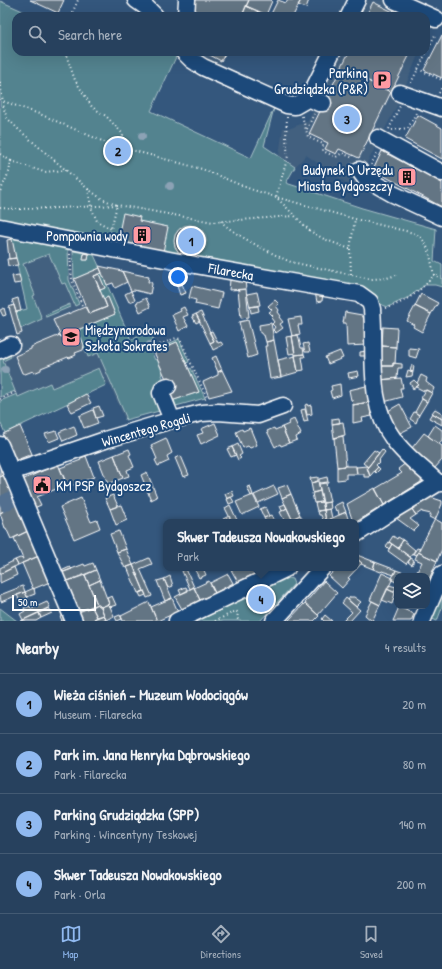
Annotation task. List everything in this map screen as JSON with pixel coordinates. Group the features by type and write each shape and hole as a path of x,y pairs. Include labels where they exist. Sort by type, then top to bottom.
{"street":[{"path":"136,0 151,12"},
{"path":"186,12 187,0"},
{"path":"351,12 357,0"},
{"path":"394,0 421,12"},
{"path":"430,16 436,19"},
{"path":"188,56 203,67 287,105 295,106 316,101 331,56"},
{"path":"400,93 442,108"},
{"path":"383,134 442,173"},
{"path":"359,170 365,178 393,194 442,217"},
{"name":"Filarecka","path":"0,227 109,249 345,291 359,294 369,304"},
{"path":"359,532 440,483 398,446 389,434 381,418 375,387 369,304"},
{"path":"168,386 163,388 161,393 172,420"},
{"name":"Wincentego Rogali","path":"12,472 108,439 172,420 202,413 218,412 258,415 283,406"},
{"path":"0,445 12,472 18,497 74,621"},
{"path":"177,621 281,571"},
{"path":"274,616 319,571"},
{"path":"422,621 442,574"}],"path":[{"path":"73,12 78,0"},
{"path":"66,56 75,80 92,107 106,116 122,133 126,148"},
{"path":"418,69 442,80"},
{"path":"0,82 4,109 7,118 88,189 102,199 117,205 204,221 294,216"},
{"path":"0,100 42,115 109,144 202,169 250,189 276,197 355,219 414,233 418,235 429,249 434,275"},
{"path":"383,134 408,128 411,125 422,101"},
{"path":"276,197 288,156 286,138 287,114 291,116"},
{"path":"296,117 302,116 305,122 308,137 323,144 323,151 336,157 342,153"},
{"path":"0,154 11,161 44,172 68,170"},
{"path":"0,192 9,172 11,161"},
{"path":"88,189 91,207 97,221 111,229"},
{"path":"276,197 310,231 324,239 350,248"},
{"path":"0,208 16,209 117,205"},
{"path":"109,249 111,229 117,205"},
{"path":"351,274 350,248 355,219"},
{"path":"221,221 230,229 291,262 371,279 387,278 396,275"},
{"path":"70,250 72,280 82,306"},
{"path":"434,275 442,278"},
{"path":"369,304 388,307 420,290 434,275"},
{"path":"145,345 152,348 176,338 180,338 207,398 200,400"},
{"path":"187,366 191,364"},
{"path":"0,399 16,392"},
{"path":"266,586 274,598 274,616"},
{"path":"270,592 266,596 270,601 274,598"},
{"path":"250,594 274,616"},
{"path":"215,621 236,611 238,613 237,618 239,621"}],"shaded area":[{"path":"367,0 394,0 415,12 361,12"},
{"path":"203,56 224,56 220,65"},
{"path":"339,56 417,56 399,102 354,188 306,155 295,167 279,156 283,128 291,128 308,121"},
{"name":"Międzynarodowa Szkoła Sokrates","path":"11,238 94,255 161,410 125,420 109,383 5,433 0,422 0,343 21,333 16,312 27,309"}],"green space":[{"path":"0,1 25,12 12,12 12,56 175,56 151,111 251,158 274,108 264,146 295,167 286,183 362,208 436,229 434,261 442,265 442,287 425,285 409,297 388,307 372,301 0,227"},
{"path":"11,238 68,249 69,280 79,304 75,306 65,283 62,284 49,254 23,264 35,295 33,296 42,319 20,329 16,312 27,309"},
{"path":"73,251 84,253 84,260 88,260 89,254 94,255 100,268 74,279"},
{"path":"102,273 131,340 149,332 154,341 144,346 153,351 179,339 189,362 186,363 177,342 152,353 155,360 157,359 165,383 163,410 125,420 126,417 98,353 88,357 78,330 115,314 108,297 104,299 100,290 105,288 99,274"},
{"path":"70,304 70,307 46,317 45,315"},
{"path":"9,352 11,357 3,361 15,391 0,397 0,355"},
{"path":"99,368 106,385 5,433 0,422 0,401 17,394 18,397 50,383 52,388"},
{"path":"191,368 205,398 176,406 174,400 199,392 189,369"},
{"path":"288,578 292,579 294,584 260,621 198,621"},
{"path":"442,588 442,608 437,621 430,618"},
{"path":"0,608 17,621 0,621"}],"building":[{"path":"30,0 64,0 58,12"},
{"path":"191,0 249,0 244,12 192,12"},
{"path":"249,0 272,1 267,12 259,12 246,6"},
{"path":"278,0 286,3 288,0 301,0 295,12 272,12"},
{"path":"301,0 309,0 306,8 298,5"},
{"path":"373,2 393,12 368,12"},
{"path":"246,6 258,11 258,12 244,12"},
{"path":"396,6 406,12 393,12"},
{"path":"442,35 442,78 424,70"},
{"path":"212,56 224,56 221,61"},
{"name":"Parking Grudziądzka (P&R)","path":"347,56 409,56 391,92 341,68"},
{"path":"341,68 391,92 359,158 339,149 336,154 325,149 328,143 309,134"},
{"path":"418,115 442,128 442,159 405,139"},
{"name":"Budynek D Urzędu Miasta Bydgoszczy","path":"382,151 442,183 442,207 373,170"},
{"name":"Pompownia wody","path":"123,213 140,217 139,221 168,227 163,252 117,243"},
{"path":"187,225 193,225 203,232 206,241 205,247 199,254 193,257 187,257 177,250 174,244 174,238 181,228"},
{"path":"12,239 16,258 9,259 7,240"},
{"path":"84,253 89,254 88,260 83,260"},
{"path":"16,258 18,265 8,266 7,259"},
{"path":"99,266 122,271 127,282 115,288 113,283 107,285"},
{"path":"100,268 102,273 94,276 107,307 89,314 74,279"},
{"path":"122,271 149,277 148,282 151,282 152,284 150,294 134,290 131,291"},
{"path":"99,274 105,288 100,290 94,276"},
{"path":"19,275 21,283 14,284 12,276"},
{"path":"230,280 245,281 246,289 229,290"},
{"path":"182,284 186,293 180,295 177,286"},
{"path":"192,286 222,293 218,309 195,304 196,300 189,298"},
{"path":"246,289 249,317 241,318 238,290"},
{"path":"131,291 135,300 129,302 125,294"},
{"path":"257,292 260,305 250,307 247,294"},
{"path":"315,292 323,293 322,301 317,302"},
{"path":"421,294 438,303 431,314 415,306"},
{"path":"108,297 115,314 61,337 53,320 85,307 89,314 107,307 104,299"},
{"path":"18,298 21,311 16,312 12,300"},
{"path":"146,298 150,307 140,312 136,303"},
{"path":"275,300 279,304 276,306 281,316 279,317 283,322 280,324 283,328 276,333 273,330 275,327 272,324 274,322 271,318 273,316 269,312 272,310 268,306"},
{"path":"14,305 22,333 17,335 9,307"},
{"path":"258,306 259,311 251,313 250,307"},
{"path":"415,306 431,314 422,332 413,327 414,325 407,321"},
{"path":"184,307 188,315 183,317 188,326 179,331 172,315 181,311 180,309"},
{"path":"4,308 6,315 3,316 0,310"},
{"path":"201,312 214,341 210,343 196,314"},
{"path":"345,312 362,315 364,319 366,345 347,346 346,323 343,323"},
{"path":"196,314 200,321 196,323 192,316"},
{"path":"301,317 302,325 298,325 300,334 292,336 288,319"},
{"path":"248,320 257,355 248,358 239,322"},
{"path":"271,323 274,340 266,342 264,335 260,333 259,325"},
{"path":"383,327 397,328 396,347 382,346"},
{"path":"78,330 84,345 83,350 75,353 76,355 69,358 68,357 41,368 41,370 34,373 33,371 25,374 22,373 15,356 31,349 31,347 60,335 61,337"},
{"path":"212,331 218,343 221,342 223,345 213,350 210,343 214,341 209,332"},
{"path":"298,335 304,354 295,355 292,336"},
{"path":"292,336 295,353 289,354 286,337"},
{"path":"274,340 281,377 270,379 265,346 267,346 266,342"},
{"path":"177,342 199,392 168,402 167,394 172,392 154,352"},
{"path":"308,343 310,352 305,352 303,344"},
{"path":"382,346 396,347 395,364 393,363 393,366 381,366"},
{"path":"409,348 419,349 416,358 409,356"},
{"path":"340,351 343,358 328,364 325,357"},
{"path":"366,351 366,356 360,356 360,352"},
{"path":"304,354 305,357 302,357 304,370 298,371 295,355"},
{"path":"216,356 222,370 218,372 212,358"},
{"path":"295,356 298,372 281,377 278,360"},
{"path":"393,363 402,364 402,368 398,368 397,378 380,380 381,366 393,366"},
{"path":"412,365 414,366 413,372 410,371"},
{"path":"222,370 232,391 209,397 203,382 218,375 218,372"},
{"path":"408,370 413,372 412,376 406,377"},
{"path":"358,371 359,376 349,378 348,373"},
{"path":"421,375 427,378 426,382 434,388 432,393 416,387 419,385 417,383"},
{"path":"401,378 403,388 400,388 402,397 384,402 380,380"},
{"path":"414,380 419,385 413,389 410,383"},
{"path":"340,384 341,395 332,398 330,391 332,390 331,386"},
{"path":"366,386 369,402 353,405 349,390"},
{"path":"426,390 432,393 427,402 421,398"},
{"path":"86,394 91,403 72,412 67,404"},
{"path":"422,399 427,402 419,415 415,412"},
{"path":"369,402 372,416 362,418 363,421 353,423 353,405"},
{"path":"307,404 308,406 311,405 312,414 307,415 305,405"},
{"path":"400,404 412,427 398,434 386,412"},
{"path":"99,406 103,416 96,418 93,408"},
{"path":"305,409 308,421 304,422 301,410"},
{"path":"435,409 442,413 442,419 432,413"},
{"path":"93,410 98,423 84,428 79,416"},
{"path":"414,412 419,415 416,423 410,419"},
{"path":"432,413 442,419 442,425 429,418"},
{"path":"339,418 340,423 332,424 332,419"},
{"path":"294,419 301,434 296,437 297,440 289,443 282,427 289,424 288,422"},
{"path":"343,422 345,435 334,438 332,424"},
{"path":"215,423 220,435 201,444 197,435 203,433 201,429"},
{"path":"435,425 442,430 442,440 439,444 428,436"},
{"path":"20,426 32,454 14,461 3,434"},
{"path":"74,426 77,435 63,441 59,432"},
{"path":"282,427 289,443 281,446 280,444 275,447 267,431"},
{"path":"250,428 257,445 250,448 248,446 243,448 236,432 242,429 243,431"},
{"path":"56,431 59,438 49,442 45,434"},
{"path":"424,433 442,446 442,460 434,469 412,448"},
{"path":"343,436 346,466 337,467 334,438"},
{"path":"166,438 172,453 167,456 169,461 158,466 155,460 157,459 151,445"},
{"path":"238,444 242,454 239,456 241,458 238,460 232,447"},
{"path":"232,447 236,455 231,457 227,449"},
{"path":"129,449 131,454 129,455 134,467 127,470 129,476 123,478 114,455"},
{"path":"382,449 385,452 376,465 378,467 370,476 367,468"},
{"path":"374,450 379,453 368,467 363,463"},
{"path":"114,455 123,478 108,484 99,461"},
{"path":"86,456 94,477 68,487 60,468 81,460 80,458"},
{"path":"181,456 189,475 183,477 175,458"},
{"path":"406,463 422,476 421,482 384,505 375,489 402,473 398,469"},
{"name":"KM PSP Bydgoszcz","path":"58,464 65,481 60,483 61,487 37,497 41,505 34,508 22,480"},
{"path":"0,466 4,475 0,477"},
{"path":"356,466 357,474 346,474 346,479 337,480 337,467"},
{"path":"367,466 370,477 364,477 364,474 357,474 356,467"},
{"path":"378,467 380,469 376,473 374,471"},
{"path":"147,472 157,497 151,500 141,475"},
{"path":"4,475 17,504 0,513 0,477"},
{"path":"318,477 318,481 311,483 310,478"},
{"path":"327,477 328,482 319,483 319,479"},
{"path":"318,481 320,491 313,493 311,483"},
{"path":"326,483 330,502 323,503 319,484"},
{"path":"287,485 291,494 282,498 278,488"},
{"path":"250,486 253,495 251,496 247,487"},
{"path":"274,486 278,494 258,503 254,495"},
{"path":"375,488 384,505 359,520 352,519 347,504"},
{"path":"232,491 234,496 227,499 225,494"},
{"path":"320,491 322,502 314,503 312,493"},
{"path":"291,494 300,515 292,519 282,498"},
{"path":"113,495 118,506 110,509 105,498"},
{"path":"253,495 259,507 242,515 236,502"},
{"path":"231,497 234,502 229,504 227,499"},
{"path":"430,497 442,501 435,520 429,517 431,514 422,511 416,515 411,508"},
{"path":"81,498 91,522 97,520 100,528 74,539 60,507"},
{"path":"322,502 324,510 317,511 315,503"},
{"path":"330,502 331,509 324,510 323,503"},
{"path":"342,502 346,512 339,515 338,510 336,511 334,506"},
{"path":"17,504 28,531 11,539 5,528 0,513"},
{"path":"285,504 287,508 282,511 280,506"},
{"path":"121,505 127,520 116,525 110,509"},
{"path":"230,505 237,519 230,519 225,508"},
{"path":"265,507 269,516 264,518 260,509"},
{"path":"287,508 292,519 284,519 280,512"},
{"path":"411,508 416,515 410,519 419,526 414,531 396,518"},
{"path":"330,509 332,518 326,519 324,510"},
{"path":"324,510 326,519 323,519 318,511"},
{"path":"346,512 348,519 330,519"},
{"path":"271,515 273,519 264,519"},
{"path":"300,515 302,519 292,519"},
{"path":"229,516 230,519 223,519"},
{"path":"435,519 442,523 442,549 437,561 418,552"},
{"path":"28,531 39,556 18,565 15,560 20,558 23,559 14,538"},
{"path":"119,531 126,549 117,552 110,534"},
{"path":"393,536 397,539 398,537 403,540 398,548 389,542"},
{"path":"403,540 415,550 410,557 398,548"},
{"path":"389,542 392,544 389,549 386,546"},
{"path":"392,544 411,558 406,564 388,551"},
{"path":"417,548 420,549 417,555 413,554"},
{"path":"126,549 133,565 125,568 117,552"},
{"path":"418,552 437,561 430,577 430,573 416,573 422,562 415,559"},
{"path":"39,556 50,582 33,589 22,563"},
{"path":"359,556 375,562 373,569 361,564 362,563 359,560"},
{"path":"149,558 152,564 140,569 152,596 147,598 133,565"},
{"path":"411,558 414,560 412,565 408,562"},
{"path":"15,560 18,565 0,574 0,568"},
{"path":"375,562 396,570 394,575 373,569"},
{"path":"93,563 96,570 65,582 61,573 84,564 85,566"},
{"path":"133,565 144,591 138,593 127,567"},
{"path":"14,567 17,575 0,583 0,574"},
{"path":"70,567 72,569 61,573 61,571"},
{"path":"96,570 100,580 89,585 85,575"},
{"path":"396,570 404,573 394,573"},
{"path":"182,571 187,571 194,587 190,589"},
{"path":"196,571 204,571 206,575 199,578"},
{"path":"232,571 260,571 238,582"},
{"path":"334,571 355,571 342,588 329,576"},
{"path":"382,573 393,578 380,605 370,600"},
{"path":"228,574 233,583 215,593 210,583"},
{"path":"394,574 394,581 391,580"},
{"path":"85,575 97,604 78,612 65,582"},
{"path":"170,576 173,586 168,588 164,579"},
{"path":"164,579 172,598 165,601 157,581"},
{"path":"100,580 109,604 101,607 97,604 89,585"},
{"path":"209,581 215,593 200,600 194,588"},
{"path":"324,581 337,593 318,615 305,603"},
{"path":"389,585 394,586 394,592 387,589"},
{"path":"23,586 25,592 1,602 0,595"},
{"path":"186,587 188,591 181,594 179,590"},
{"path":"194,587 200,600 182,609 175,597"},
{"path":"34,588 35,594 27,597 25,592"},
{"path":"387,589 394,592 392,604 382,600"},
{"path":"144,591 146,595 141,597 139,593"},
{"path":"25,592 28,598 20,601 17,595"},
{"path":"112,596 116,605 110,607 107,598"},
{"path":"350,597 354,597 361,602 356,607 348,600"},
{"path":"172,598 178,612 157,621 151,607"},
{"path":"346,598 360,610 350,621 343,621 352,612 342,603"},
{"path":"372,601 380,605 372,621 365,615"},
{"path":"47,602 50,607 23,620 20,614 25,611 24,608 30,606 31,609"},
{"path":"149,602 157,621 123,621 121,616"},
{"path":"305,603 319,616 314,621 288,621"},
{"path":"97,604 101,607 104,615 97,617 92,607"},
{"path":"109,604 114,616 106,620 101,607"},
{"path":"92,607 97,617 94,619 95,621 82,621 78,612"},
{"path":"49,608 52,613 41,618 39,613"},
{"path":"398,609 403,609 414,614 411,621 393,621"},
{"path":"39,613 41,618 36,621 21,621"},
{"path":"64,615 67,621 61,621 62,620 60,617"},
{"path":"104,615 106,620 95,621 94,619"},
{"path":"120,615 122,619 117,621 115,617"},
{"path":"325,615 332,621 324,621 322,619"}],"tunnel":[{"path":"0,505 14,498"}],"place":[{"name":"Parking Grudziądzka (P&R)","path":"382,80"},
{"name":"Parking Grudziądzka (SPP)","path":"347,119"},
{"name":"Park im. Jana Henryka Dąbrowskiego","path":"118,151"},
{"name":"Budynek D Urzędu Miasta Bydgoszczy","path":"407,177"},
{"name":"Pompownia wody","path":"142,235"},
{"name":"Wieża ciśnień - Muzeum Wodociągów","path":"191,241"},
{"name":"Międzynarodowa Szkoła Sokrates","path":"71,337"},
{"name":"KM PSP Bydgoszcz","path":"42,485"},
{"name":"Skwer Tadeusza Nowakowskiego","path":"261,599"}]}
